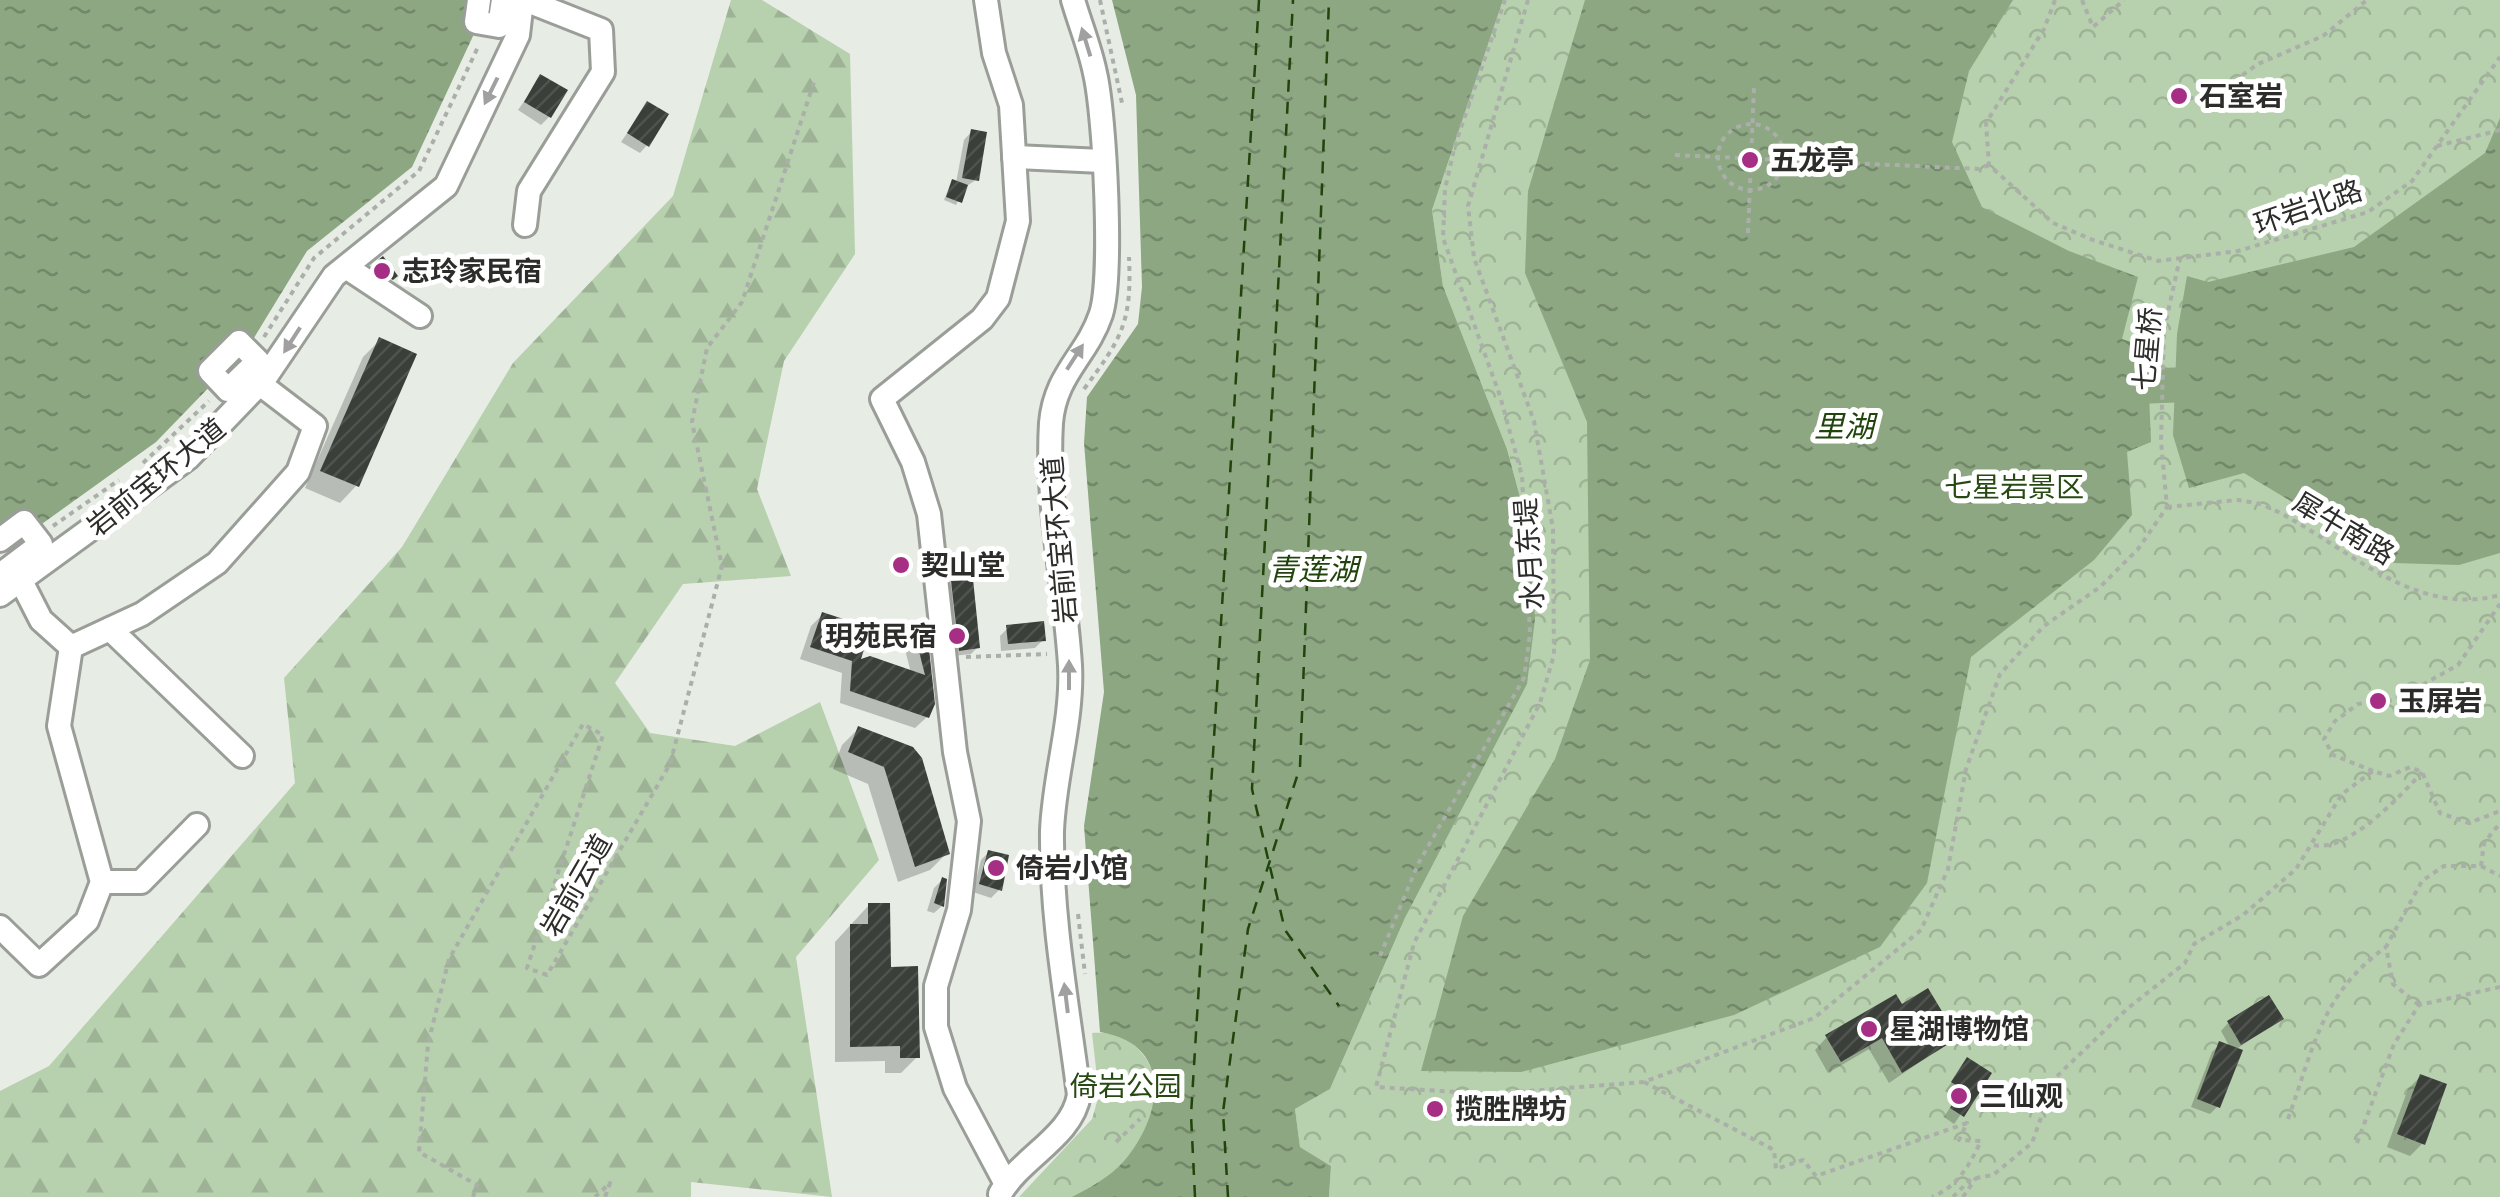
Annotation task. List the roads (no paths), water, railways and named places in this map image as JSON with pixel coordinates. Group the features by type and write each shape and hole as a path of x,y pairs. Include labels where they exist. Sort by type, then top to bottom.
{"street":[{"path":"479,0 476,22 499,26 503,0"},
{"path":"524,0 601,30 603,72 529,191 524,225"},
{"name":"岩前宝环大道","path":"0,595 10,577 142,496 188,458 260,384 334,276 446,186 518,35 524,0"},
{"path":"986,0 994,53 1010,105 1018,221 998,298 982,319 882,400 913,462 929,514 969,839 958,910 936,986 936,1027 955,1088 1002,1190"},
{"name":"岩前宝环大道","path":"1002,1190 1037,1149 1068,1124 1079,1095 1052,886 1052,826 1068,700 1068,653 1050,474 1052,420 1059,381 1100,319 1105,297 1102,161 1095,72 1073,0"},
{"path":"1014,157 1102,161"},
{"path":"346,268 420,316"},
{"path":"224,386 228,390 258,361 252,356"},
{"path":"71,647 142,614 217,563 298,472 315,426 260,384"},
{"path":"0,540 24,522 41,544 10,577 40,620 71,647"},
{"path":"110,629 242,756"},
{"path":"0,927 39,965 86,921 102,882 59,726 71,647"},
{"path":"102,882 142,882 196,825"}],"water":[{"path":"0,0 483,0 480,21 412,167 307,251 249,346 156,442 0,554"},
{"name":"青莲湖","path":"1112,0 1503,0 1432,210 1443,286 1507,449 1530,534 1535,619 1527,684 1405,918 1330,1089 1295,1109 1300,1147 1331,1166 1329,1197 1072,1197 1124,1161 1147,1124 1154,1084 1150,1066 1140,1051 1124,1039 1100,1032 1084,826 1104,692 1084,443 1087,397 1138,324 1142,287 1136,95"},
{"name":"里湖","path":"1585,0 2013,0 1969,71 1952,142 1982,207 2069,251 2138,277 2122,339 2147,347 2151,442 2127,452 2132,515 2094,560 1971,657 1927,883 1880,947 1734,1015 1521,1072 1421,1071 1463,916 1555,759 1590,660 1587,422 1525,273 1528,191"},
{"path":"2500,118 2500,553 2459,565 2394,563 2244,473 2189,488 2173,435 2177,334 2187,276 2208,282 2354,247 2485,153"}],"waterway":[{"path":"2149,386 2175,385"}],"place":[{"name":"石室岩","path":"2179,96"},
{"name":"五龙亭","path":"1750,160"},
{"name":"志玲家民宿","path":"382,271"},
{"name":"契山堂","path":"901,565"},
{"name":"玥苑民宿","path":"957,636"},
{"name":"玉屏岩","path":"2378,701"},
{"name":"倚岩小馆","path":"996,868"},
{"name":"星湖博物馆","path":"1869,1029"},
{"name":"三仙观","path":"1959,1096"},
{"name":"揽胜牌坊","path":"1435,1109"}],"park label":[{"name":"七星岩景区","path":"2014,487"},
{"name":"倚岩公园","path":"1126,1086"}]}
